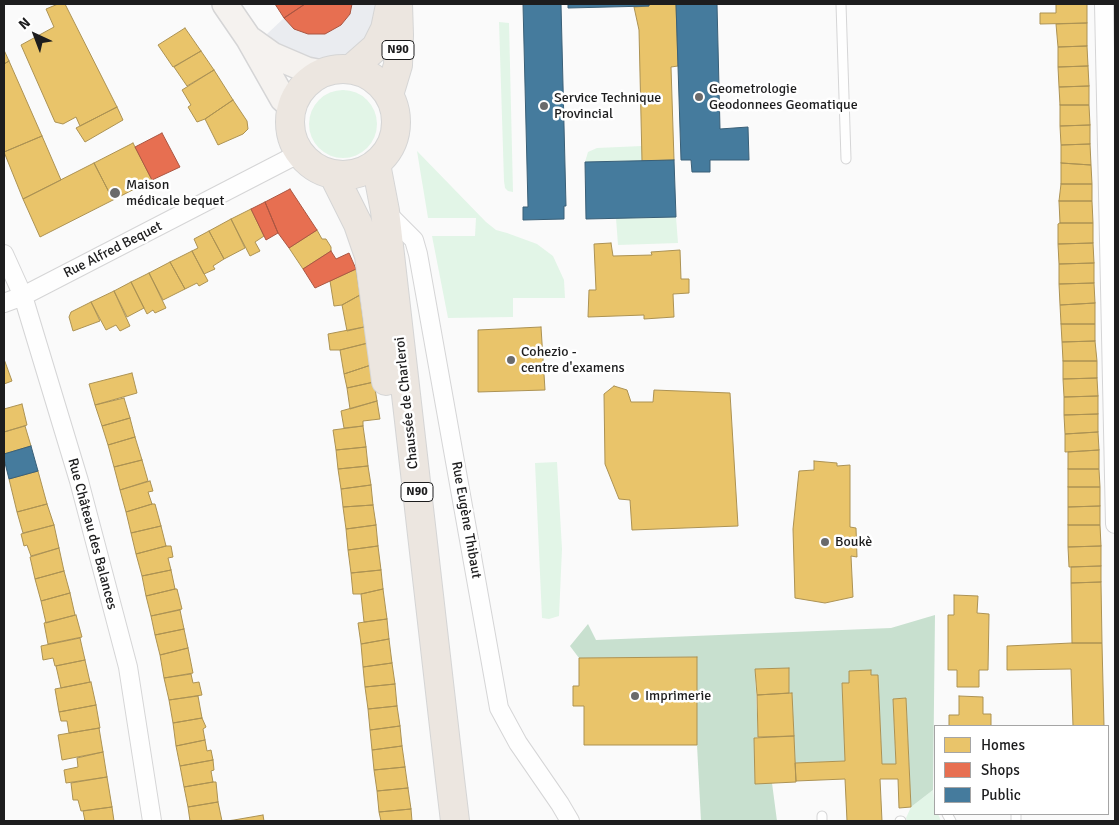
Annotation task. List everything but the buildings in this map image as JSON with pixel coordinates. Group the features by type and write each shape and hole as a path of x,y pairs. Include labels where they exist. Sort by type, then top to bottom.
{"main road":[{"path":"225,4 249,39 283,99 292,107"},
{"name":"N90","path":"351,69 376,47 385,29 390,4"},
{"name":"N90","path":"389,95 398,65 398,4"},
{"path":"249,39 272,54 307,70 322,73"},
{"path":"351,69 366,74 379,82 394,105 396,127 386,154 376,164 355,173 333,174 313,166 300,153 293,139 290,123 292,107 299,93 309,81 322,73 351,69"},
{"name":"Chaussée de Charleroi","path":"376,164 385,211 455,821"},
{"name":"Chaussée de Charleroi","path":"333,174 358,224 368,256 374,290 442,821"}],"street":[{"path":"1104,4 1115,524"},
{"name":"Rue Alfred Bequet","path":"4,303 23,296 300,153"},
{"name":"Rue Eugène Thibaut","path":"385,211 414,240 418,254 499,708 518,743 570,821"},
{"name":"Rue Château des Balances","path":"4,254 23,296 79,481 128,668 152,821"}],"lane":[{"path":"841,4 846,159"}],"shaded area":[{"path":"305,4 385,4 379,27 348,56 333,60 305,60 284,51 267,34 284,18"}],"green space":[{"path":"499,22 509,23 513,192 505,188 504,181"},
{"path":"343,90 356,92 367,100 375,111 377,124 375,137 367,148 356,156 343,158 330,156 319,148 311,137 309,124 311,111 319,100 330,92"},
{"path":"642,146 642,161 585,162 588,152 597,148"},
{"path":"417,151 496,230 537,244 553,256 564,280 565,298 513,298 513,317 448,318 432,236 475,236 476,218 428,218"},
{"path":"676,217 678,243 618,245 616,218"},
{"path":"557,462 562,549 559,616 549,619 542,618 535,463"},
{"path":"935,615 933,790 911,807 906,698 893,699 896,764 882,764 878,675 871,675 871,671 849,671 849,683 842,684 845,761 795,763 792,694 789,693 789,668 755,669 758,737 754,738 755,783 772,783 777,821 701,821 697,745 696,657 579,658 570,646 588,624 596,640 891,628"},
{"path":"933,790 934,815 938,815 941,821 907,821 906,818 911,807"}],"place":[{"name":"Geometrologie Geodonnees Geomatique","path":"699,97"},
{"name":"Service Technique Provincial","path":"544,106"},
{"name":"Maison médicale bequet","path":"115,193"},
{"name":"Cohezio - centre d'examens","path":"511,360"},
{"name":"Boukè","path":"825,542"},
{"name":"Imprimerie","path":"635,696"}]}
